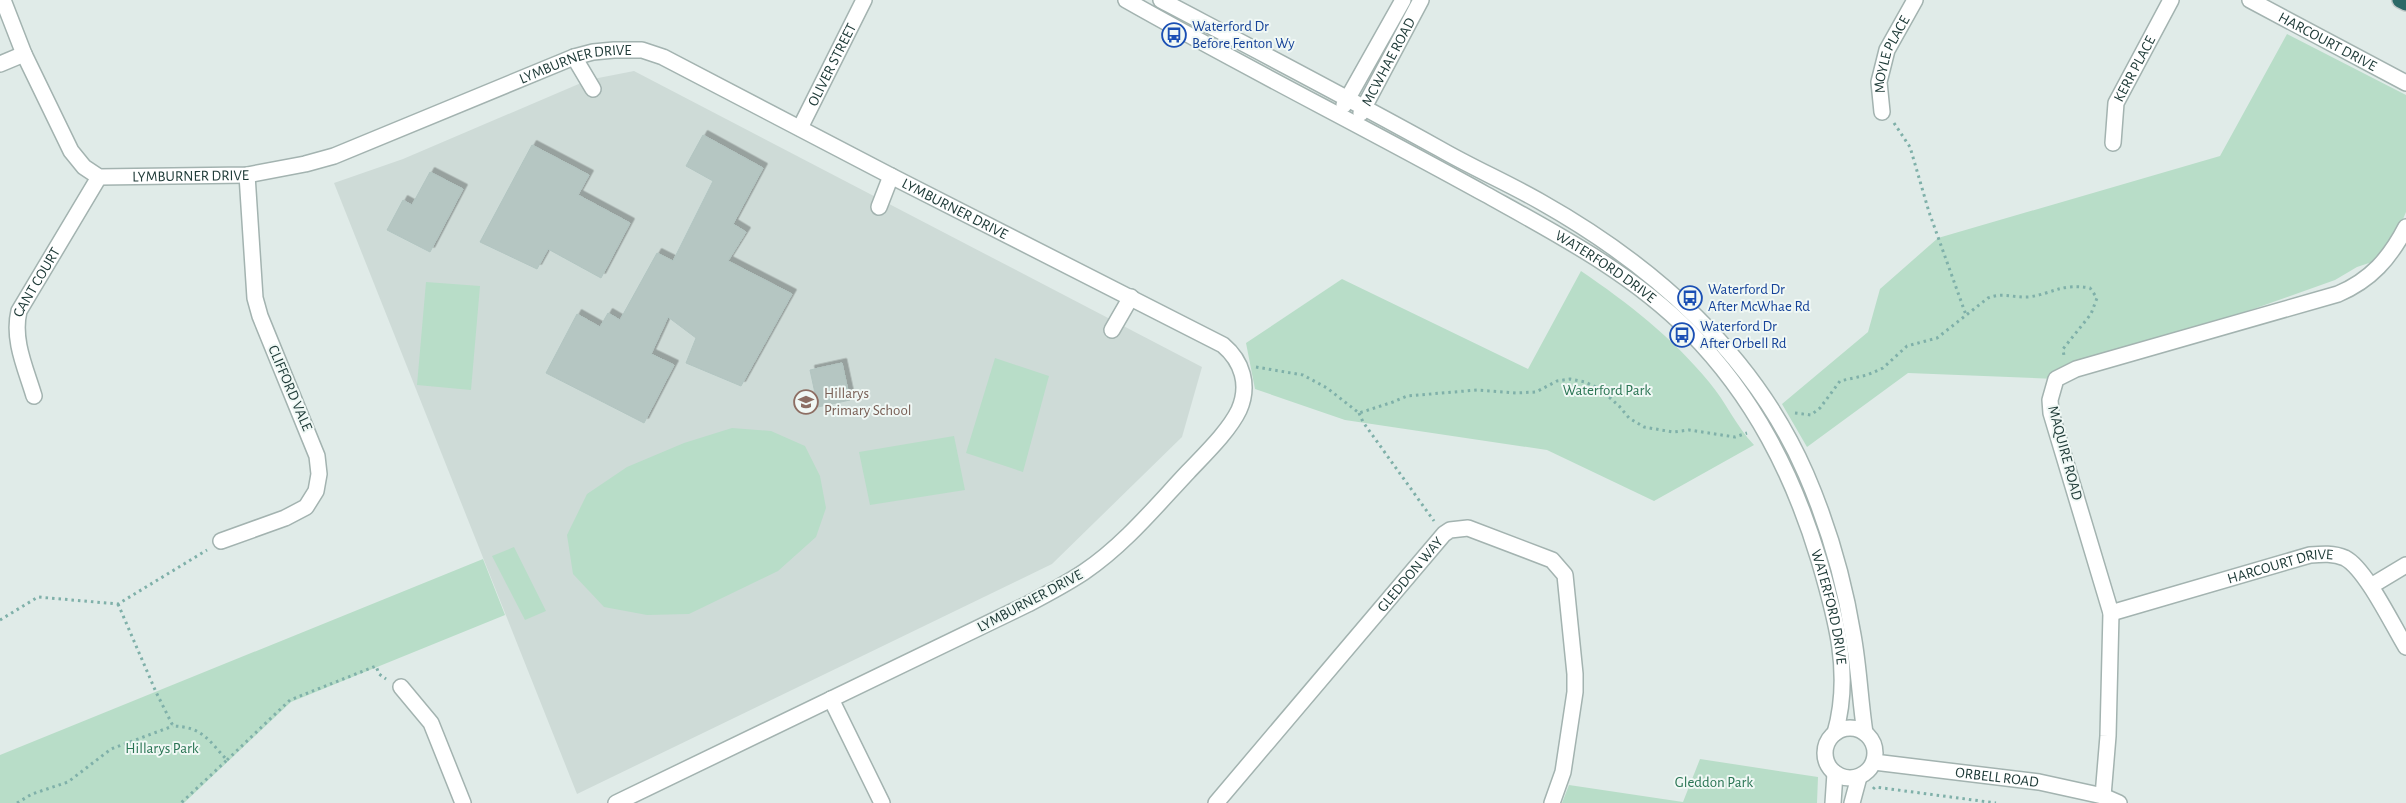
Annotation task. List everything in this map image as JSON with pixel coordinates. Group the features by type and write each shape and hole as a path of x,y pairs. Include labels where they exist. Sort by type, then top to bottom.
{"highway":[{"path":"2400,0 2406,3"}],"street":[{"path":"3,0 24,54 71,151 84,167 99,177"},
{"name":"OLIVER STREET","path":"800,128 864,0"},
{"name":"WATERFORD DRIVE","path":"1126,0 1566,239 1666,309 1691,333 1733,384 1778,452 1805,515 1835,623 1843,664 1844,691 1835,733"},
{"name":"WATERFORD DRIVE","path":"1161,0 1365,106 1442,150 1542,203 1592,234 1656,279 1710,330 1760,392 1805,472 1835,555 1853,635 1865,733"},
{"name":"MCWHAE ROAD","path":"1339,115 1403,0"},
{"name":"MCWHAE ROAD","path":"1355,124 1421,0"},
{"name":"MOYLE PLACE","path":"1882,112 1879,82 1887,50 1915,0"},
{"name":"KERR PLACE","path":"2113,143 2116,103 2171,0"},
{"name":"HARCOURT DRIVE","path":"2250,0 2406,83"},
{"name":"LYMBURNER DRIVE","path":"99,177 247,175 305,164 334,156 574,57 593,52 642,50 663,57 891,176 1131,296 1223,345 1234,354 1243,377 1239,409 1210,449 1144,519 1105,556 1078,576 1028,604 616,803"},
{"path":"0,64 24,54"},
{"path":"574,57 593,89"},
{"name":"CLIFFORD VALE","path":"221,541 285,518 306,507 316,491 319,474 317,456 309,432 260,316 255,298 247,175"},
{"path":"879,207 891,176"},
{"name":"CANT COURT","path":"34,396 18,342 16,326 19,311 99,177"},
{"path":"2065,373 2338,294 2354,287 2380,267 2395,248 2406,227"},
{"path":"1112,330 1131,296"},
{"name":"MAQUIRE ROAD","path":"2065,373 2056,380 2053,388 2050,400 2051,413 2111,613 2108,736 2103,796"},
{"name":"GLEDDON WAY","path":"1216,803 1444,534 1450,530 1468,528 1552,560 1565,575 1575,674 1574,692 1563,772 1552,803"},
{"name":"HARCOURT DRIVE","path":"2111,613 2310,555 2324,554 2347,559 2371,586 2406,648"},
{"path":"2371,586 2406,565"},
{"path":"401,687 431,723 463,803"},
{"path":"830,699 882,803"},
{"path":"1850,728 1865,733 1874,746 1874,762 1871,768 1859,777 1846,778 1834,773 1826,761 1825,753 1826,745 1835,733 1850,728"},
{"name":"ORBELL ROAD","path":"1874,762 2039,782 2103,796 2119,803"},
{"path":"1833,803 1834,773"},
{"path":"1852,803 1859,777"}],"path":[{"path":"1882,112 1896,125 1910,147 1929,212 1966,315"},
{"path":"1775,416 1785,409 1799,415 1811,415 1820,408 1840,381 1867,375 1883,368 1907,346 1937,338 1988,298 1995,295 2030,296 2074,285 2090,288 2096,298 2091,314 2063,348 2065,373"},
{"path":"1240,366 1303,375 1327,388 1359,413 1363,422 1444,534"},
{"path":"1359,413 1407,396 1476,390 1516,393 1536,392 1557,381 1570,379 1585,382 1600,389 1629,418 1644,427 1673,432 1689,430 1734,437 1753,431 1761,425"},
{"path":"0,620 38,597 118,604 221,541"},
{"path":"118,604 156,692 173,726"},
{"path":"181,803 290,700 376,666 379,674"},
{"path":"18,803 32,794 68,782 111,749 173,726 190,727 201,733 227,760"},
{"path":"1871,791 1875,787 1996,803"}],"shaded area":[{"name":"Hillarys Primary School","path":"634,71 1202,367 1182,437 1052,564 577,794 334,183 403,159 588,80"}],"green space":[{"path":"2287,34 2406,95 2406,212 2387,257 2357,267 2335,280 2056,379 1908,373 1807,447 1782,404 1868,332 1880,289 1938,238 2220,156"},
{"name":"Waterford Park","path":"1581,271 1649,322 1695,366 1715,390 1754,445 1654,501 1547,450 1345,420 1255,389 1246,343 1342,279 1528,369"},
{"path":"426,282 480,286 471,390 417,385"},
{"path":"995,358 1049,376 1023,472 966,453"},
{"path":"732,428 771,431 805,446 820,476 826,508 816,537 778,571 689,614 647,615 604,607 573,574 567,535 587,494 627,467 684,443"},
{"path":"954,436 965,490 870,505 859,452"},
{"path":"514,547 546,611 525,620 492,556"},
{"name":"Hillarys Park","path":"483,559 505,615 291,702 184,803 0,803 0,755"},
{"name":"Gleddon Park","path":"1700,759 1818,777 1817,803 1562,803 1569,785 1683,802"}],"building":[{"path":"703,135 763,168 733,224 746,232 728,261 792,294 741,386 686,363 696,338 668,317 651,354 674,365 644,423 546,373 577,314 600,327 608,313 620,320 657,253 673,261 713,181 686,166"},
{"path":"532,145 589,175 578,195 630,223 601,278 548,249 537,269 480,242"},
{"path":"430,172 463,189 430,252 387,230 403,200 412,205"},
{"path":"842,363 850,400 818,407 810,370"}],"place":[{"name":"Waterford Dr Before Fenton Wy","path":"1174,35"},
{"name":"Waterford Dr After McWhae Rd","path":"1690,298"},
{"name":"Waterford Dr After Orbell Rd","path":"1682,335"},
{"name":"Hillarys Primary School","path":"806,402"}]}
